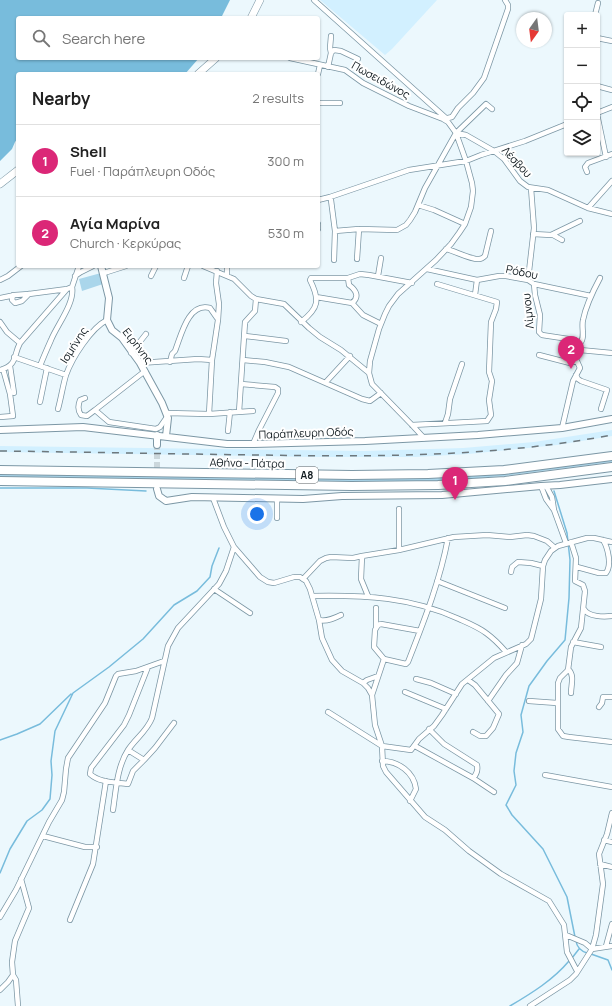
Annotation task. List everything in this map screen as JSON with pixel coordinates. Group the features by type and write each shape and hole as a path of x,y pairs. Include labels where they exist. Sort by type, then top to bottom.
{"highway":[{"name":"Αθήνα - Πάτρα","path":"0,470 335,475 428,474 504,470 612,456"},
{"name":"Αθήνα - Πάτρα","path":"0,481 352,486 438,485 516,480 612,467"}],"main road":[{"path":"251,16 260,0"},
{"path":"200,72 214,60"},
{"path":"0,184 16,172"}],"street":[{"path":"314,0 445,119 452,117 484,78 508,9 505,0"},
{"path":"596,12 598,2"},
{"path":"328,67 331,53 331,36"},
{"path":"600,39 612,42"},
{"path":"331,53 334,50 341,51 358,59"},
{"name":"Πωσειδώνος","path":"299,60 345,70 356,80 374,89 409,106 445,119 456,132"},
{"path":"318,72 320,65"},
{"path":"600,87 612,90"},
{"path":"320,103 340,102"},
{"path":"334,231 359,229 400,229 410,220 425,188 456,132 486,104 492,109"},
{"path":"600,113 612,107"},
{"path":"598,120 606,157"},
{"path":"320,200 401,172 466,161 525,141 564,125"},
{"path":"424,438 372,384 369,373 370,361 381,324 387,310 394,300 446,249 465,224 471,207 473,191 466,161 456,132"},
{"name":"Λέσβου","path":"456,132 466,135 494,151 504,159 523,184 531,188 552,191 588,208 612,214"},
{"path":"587,172 585,167 588,163 612,154"},
{"path":"588,208 612,181"},
{"path":"528,280 534,219 531,188"},
{"path":"330,197 334,231 334,260"},
{"path":"418,205 434,210 465,224"},
{"path":"533,234 546,236 553,235 580,221"},
{"path":"357,258 359,229"},
{"path":"446,249 480,260 485,256 491,231"},
{"path":"553,235 562,240"},
{"path":"378,276 381,258"},
{"path":"0,280 18,268"},
{"path":"0,417 13,416 10,394 2,370 10,366 14,360 17,347 20,343 70,288 78,268"},
{"path":"75,276 89,268"},
{"path":"102,268 109,298 107,320"},
{"path":"104,274 120,268"},
{"path":"151,276 155,268"},
{"path":"184,278 187,268"},
{"path":"209,268 234,279 256,299 284,304 301,322 320,337 350,356 369,373"},
{"path":"227,268 227,275"},
{"name":"Ρόδου","path":"427,269 477,280 499,276 528,280 534,284 591,296"},
{"path":"209,414 212,360 219,304 216,283 217,271"},
{"path":"301,322 314,311 316,297 310,280 311,278 348,278 360,274 412,283"},
{"path":"348,278 349,285 356,290 357,293 355,300 352,303"},
{"path":"562,428 573,381 580,368 576,358 580,350 579,344 583,339 583,320 591,296 600,278"},
{"path":"475,295 477,280"},
{"path":"412,425 487,420 491,415 489,391 492,381 489,372 491,322 497,304 494,301 437,284"},
{"name":"Λίμνου","path":"534,284 540,315 539,332 542,335 575,340 579,344"},
{"path":"0,298 70,288"},
{"path":"40,366 71,300 73,292 70,288"},
{"path":"13,295 12,300 15,303 22,301 29,294"},
{"path":"316,297 352,303 364,315 381,324"},
{"path":"239,412 245,322 255,311 256,299"},
{"path":"170,362 172,354 175,351 189,317 194,310 202,307 210,308 218,320"},
{"name":"Ειρήνης","path":"107,320 112,330 122,338 140,363 167,414"},
{"name":"Ισμήνης","path":"58,408 66,375 77,355 97,327 107,320"},
{"path":"0,322 7,332 20,343"},
{"path":"132,353 146,334"},
{"path":"244,336 286,341"},
{"path":"580,350 612,353"},
{"path":"540,355 570,363 576,361"},
{"path":"326,382 350,356"},
{"path":"14,357 66,375"},
{"path":"140,363 198,359 212,360"},
{"path":"243,360 281,364 326,382 342,391 370,401 381,393"},
{"path":"445,423 450,399 462,364"},
{"path":"10,366 14,393"},
{"path":"40,402 47,368"},
{"path":"84,398 80,400 79,403 80,413 81,415 87,416 145,371"},
{"path":"576,375 578,379 582,381 607,390 601,409"},
{"path":"241,384 274,387 278,389 278,393 252,444"},
{"path":"94,410 109,422 156,429 165,422 167,414"},
{"path":"167,414 209,414 252,411"},
{"path":"228,432 230,412"},
{"path":"166,436 168,420 167,414"},
{"name":"Παράπλευρη Οδός","path":"0,430 72,427 103,428 227,444 252,444 424,438 562,428 612,420"},
{"path":"157,435 157,445"},
{"path":"157,489 159,496 166,502 192,497 310,499 342,496 442,495 612,479"},
{"path":"544,486 546,499 554,510 566,543"},
{"path":"213,498 224,527 234,547 260,577 268,582 277,583 294,577 300,577 303,579 310,589 319,620 320,632 332,660 342,671 363,683 372,695"},
{"path":"277,499 277,518"},
{"path":"399,509 399,550"},
{"path":"303,579 320,561 326,558 332,557 351,559 399,550 448,538 487,535 505,537 527,535 547,541 555,548"},
{"path":"376,608 374,647 384,659 406,664 429,607 448,538"},
{"path":"328,712 382,746 408,751 411,750 419,739 437,722 462,684 491,660 528,643 533,636 541,599 543,566 548,555 555,548 566,543 591,538 612,542"},
{"path":"577,567 603,574 606,574 610,570 609,552 603,540"},
{"path":"571,542 577,567 575,581 583,585 584,588 584,609 581,628 573,642 570,652 568,669 558,683 558,729 563,736 612,742"},
{"path":"113,810 120,768 128,750 150,725 168,646 175,632 223,578 234,547"},
{"path":"362,556 361,579 368,596"},
{"path":"511,572 512,567 518,562 543,566"},
{"path":"437,581 505,608"},
{"path":"214,589 250,613"},
{"path":"312,596 380,597 429,607 477,627 486,633 506,652"},
{"path":"584,609 586,613 592,615 612,616"},
{"path":"319,620 329,620 341,615"},
{"path":"376,627 381,624 420,631"},
{"path":"573,642 602,647"},
{"path":"488,701 506,675 517,663 522,646"},
{"path":"384,659 372,695 375,726 382,746 382,761 386,772 425,817 450,833 469,851 500,874 546,899 562,920 566,935 567,952 578,971"},
{"path":"0,917 62,800 68,758 105,703 116,676 118,674 148,667 164,661"},
{"path":"148,667 124,725 89,772 96,778 128,784 133,771 155,748 174,723"},
{"path":"568,669 571,671 572,675 571,693"},
{"path":"363,683 378,676"},
{"path":"416,679 431,683 456,694"},
{"path":"468,680 475,685 499,714 498,720 486,736 480,736 473,732"},
{"path":"405,692 446,709"},
{"path":"599,707 602,703 603,697 612,697"},
{"path":"529,702 557,702"},
{"path":"429,729 453,750 477,765 477,772 473,778"},
{"path":"415,746 473,778 494,792"},
{"path":"128,750 144,760"},
{"path":"382,761 388,761 400,765 409,773 416,789 410,801"},
{"path":"545,775 612,788"},
{"path":"70,920 91,872 97,848 106,781"},
{"path":"530,1006 570,980 578,971 592,949 596,935 603,884 599,854 608,830 612,813"},
{"path":"42,836 85,847 97,848"},
{"path":"604,840 612,842"},
{"path":"600,864 612,868"},
{"path":"18,1006 16,980 13,975 12,962 15,941 29,908 21,879"},
{"path":"606,946 612,924"},
{"path":"566,935 585,943 592,949"},
{"path":"592,949 612,946"},
{"path":"0,990 13,975"}],"shaded area":[{"path":"0,0 230,0 222,16 16,16 16,60 197,60 187,72 16,72 16,141 12,149 0,161"},
{"path":"320,0 437,0 385,55"},
{"path":"101,273 103,284 82,291 79,279"},
{"path":"612,430 612,436 557,445 468,454 416,457 311,457 0,452 0,446 365,451 463,448 534,442"},
{"path":"612,460 612,462 504,476 439,481 0,477 0,474 341,479 439,478 515,473"}],"waterway":[{"path":"0,488 87,488 146,491"},
{"path":"554,491 567,533 570,560 569,598 565,640 547,661 529,686 521,715 523,732 516,753 514,771 516,785 506,805 512,815 543,849 567,897 575,937"},
{"path":"0,873 10,849 27,821 42,810 50,799 52,775 51,761 55,731 73,693 109,667 143,639 174,605 197,591 210,577 212,566 219,548"},
{"path":"0,740 40,724 71,694"},
{"path":"576,941 577,946 587,953"},
{"path":"572,958 579,949"},
{"path":"591,954 608,960 612,970"},
{"path":"510,1006 549,980 569,961"}],"tunnel":[{"path":"157,445 157,486"}],"railway":[{"path":"0,451 304,456 436,454 524,448 612,435"}],"place":[{"name":"Αγία Μαρίνα","path":"571,369"},
{"name":"Shell","path":"455,500"}]}
